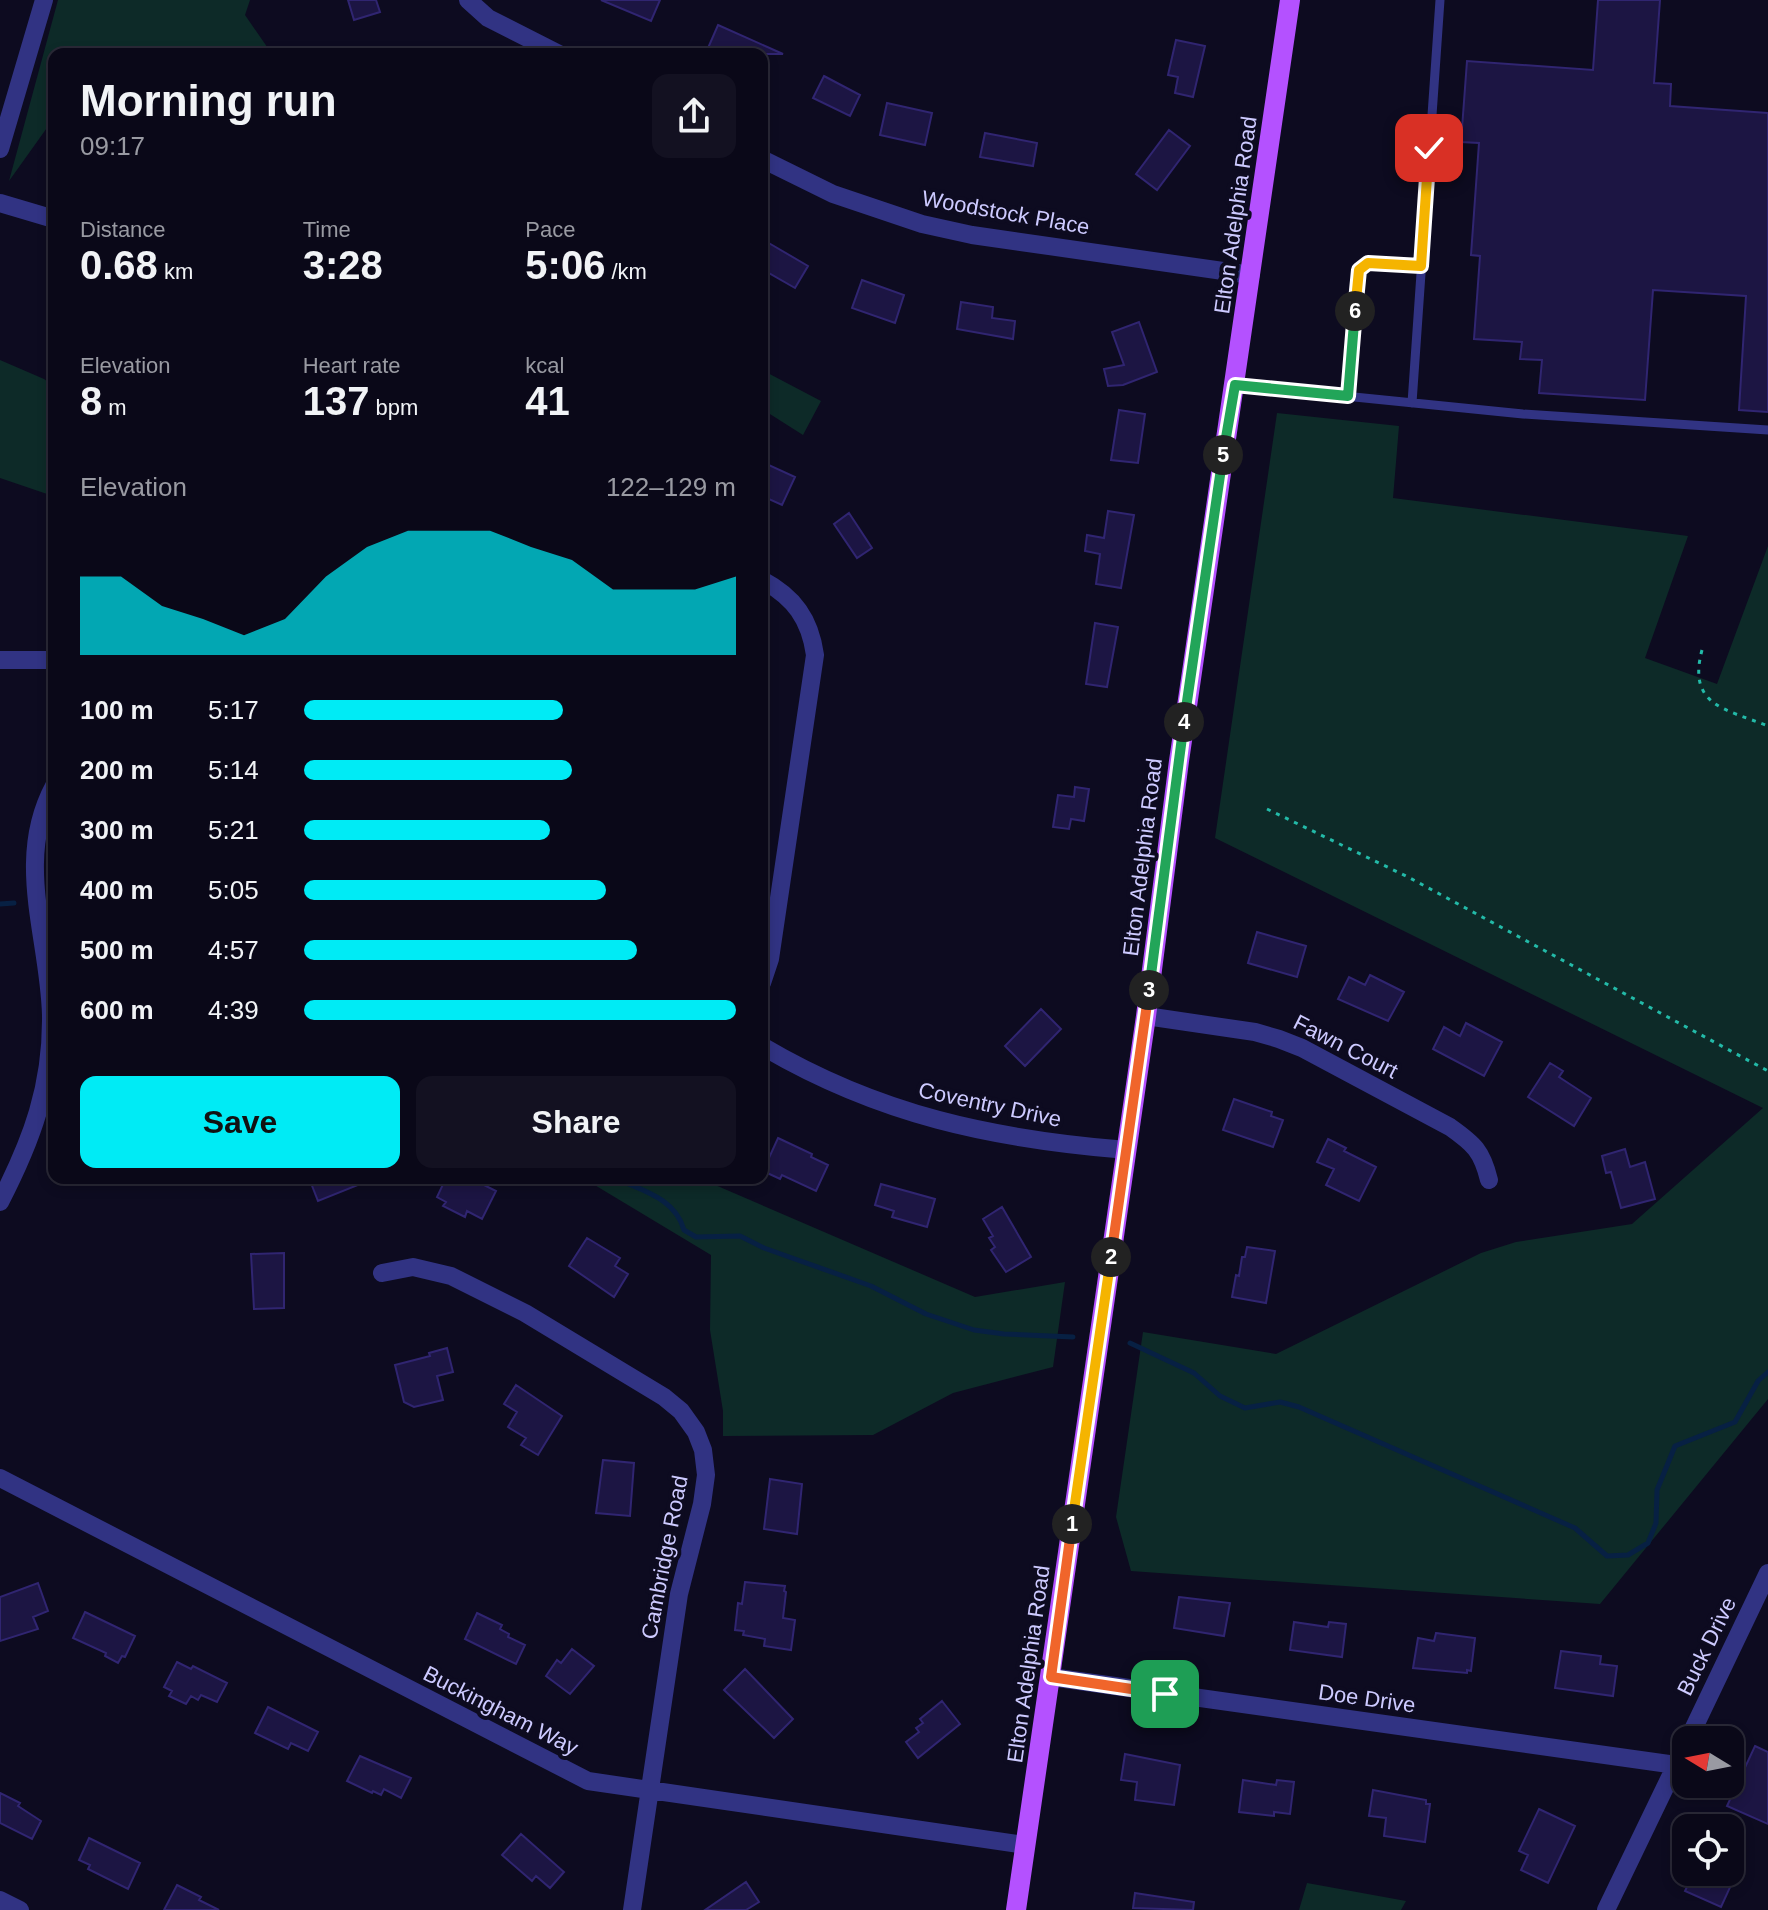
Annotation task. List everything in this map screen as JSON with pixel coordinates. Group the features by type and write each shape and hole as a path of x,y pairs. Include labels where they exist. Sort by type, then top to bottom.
{"main road":[{"name":"Elton Adelphia Road","path":"1016,1910 1290,0"}],"street":[{"path":"0,149 44,0"},
{"path":"468,0 488,18 547,48"},
{"name":"Woodstock Place","path":"768,162 833,194 922,224 972,235 1251,275"},
{"path":"0,203 48,217"},
{"path":"768,584 791,599 805,617 815,655 768,965"},
{"path":"0,660 48,660"},
{"path":"48,800 36,840 33,868 48,990"},
{"name":"Fawn Court","path":"1146,1016 1255,1032 1302,1048 1450,1127 1470,1141 1482,1154 1489,1180"},
{"name":"Coventry Drive","path":"768,1049 830,1083 918,1116 983,1132 1127,1150"},
{"path":"0,1202 33,1133 43,1099 48,1064"},
{"name":"Cambridge Road","path":"382,1273 413,1267 437,1270 513,1307 664,1397 681,1411 696,1432 703,1450 706,1489 679,1594 632,1910"},
{"name":"Buckingham Way","path":"0,1478 575,1775 597,1783 1025,1845"},
{"name":"Buck Drive","path":"1695,1726 1768,1573"},
{"name":"Doe Drive","path":"1051,1677 1672,1764"},
{"name":"Buck Drive","path":"1606,1910 1672,1773"},
{"path":"0,1900 20,1910"}],"lane":[{"path":"1412,403 1440,0"},
{"path":"1348,396 1359,270 1368,263 1421,266"},
{"path":"1235,385 1523,414 1768,430"}],"path":[{"path":"1702,650 1697,671 1699,687 1709,703 1768,726"},
{"path":"1267,809 1408,877 1768,1071"}],"green space":[{"path":"58,0 250,0 245,15 268,48 48,48 48,126 9,181"},
{"path":"0,360 48,382 48,494 0,478"},
{"path":"768,373 821,401 803,435 768,413"},
{"path":"1277,413 1399,426 1393,498 1688,536 1645,658 1717,684 1768,546 1768,1399 1600,1604 1131,1571 1116,1517 1143,1332 1276,1354 1481,1253 1516,1242 1632,1224 1763,1108 1215,838"},
{"path":"593,1184 713,1184 975,1297 1065,1282 1053,1367 953,1393 873,1435 723,1436 723,1411 710,1330 711,1255"},
{"path":"1307,1883 1406,1901 1401,1910 1299,1910"}],"building":[{"path":"348,0 376,0 380,12 354,20"},
{"path":"601,0 660,0 651,21"},
{"path":"1598,0 1660,0 1654,83 1671,84 1670,106 1768,113 1768,412 1739,410 1746,296 1653,290 1645,400 1539,393 1542,360 1520,359 1522,342 1474,339 1480,256 1471,255 1479,143 1461,142 1467,61 1593,70"},
{"path":"718,25 783,54 768,54 768,48 708,48"},
{"path":"1176,40 1205,46 1193,97 1175,93 1178,77 1168,75"},
{"path":"824,76 860,95 850,116 813,98"},
{"path":"887,103 932,113 925,145 880,135"},
{"path":"1169,130 1190,146 1157,190 1136,174"},
{"path":"985,133 1037,143 1033,166 980,157"},
{"path":"768,243 808,266 795,288 768,272"},
{"path":"862,280 904,295 895,323 852,308"},
{"path":"961,302 993,307 992,318 1015,321 1013,339 957,329"},
{"path":"1139,322 1157,372 1123,385 1108,386 1104,369 1124,365 1112,332"},
{"path":"1119,410 1145,414 1138,463 1111,460"},
{"path":"768,465 795,477 782,505 768,499"},
{"path":"1108,511 1134,515 1121,588 1096,584 1100,554 1085,551 1087,535 1104,538"},
{"path":"849,513 872,548 857,558 834,524"},
{"path":"1095,623 1118,627 1107,687 1086,684"},
{"path":"1075,787 1089,789 1084,821 1071,819 1069,829 1053,827 1058,795 1074,797"},
{"path":"1257,932 1306,946 1297,977 1248,963"},
{"path":"1370,975 1404,992 1388,1021 1338,999 1349,977 1365,985"},
{"path":"1041,1009 1061,1029 1025,1066 1005,1046"},
{"path":"1466,1023 1502,1042 1484,1076 1433,1049 1444,1027 1460,1036"},
{"path":"1550,1063 1563,1071 1559,1077 1591,1098 1574,1126 1528,1097"},
{"path":"1234,1099 1272,1112 1271,1116 1283,1120 1273,1147 1223,1130"},
{"path":"778,1138 828,1165 816,1191 782,1175 780,1179 768,1173 768,1160"},
{"path":"1328,1139 1376,1167 1359,1201 1326,1185 1334,1169 1317,1162"},
{"path":"1625,1149 1630,1167 1645,1162 1655,1199 1621,1208 1611,1172 1606,1173 1602,1156"},
{"path":"311,1184 360,1184 318,1201"},
{"path":"443,1184 482,1184 496,1191 482,1219 467,1211 465,1217 443,1206 446,1202 437,1197"},
{"path":"881,1184 935,1199 927,1227 892,1217 894,1211 875,1205"},
{"path":"1002,1207 1031,1257 1006,1272 991,1250 995,1247 989,1238 993,1236 983,1219"},
{"path":"587,1238 620,1258 615,1266 628,1274 614,1297 569,1266"},
{"path":"1247,1247 1275,1251 1266,1303 1232,1297 1236,1275 1239,1276"},
{"path":"284,1253 284,1308 254,1309 251,1254"},
{"path":"447,1348 453,1372 437,1376 443,1400 414,1407 404,1402 395,1365"},
{"path":"516,1385 562,1416 538,1455 521,1445 526,1438 508,1427 517,1412 504,1404"},
{"path":"603,1460 634,1463 630,1516 596,1513"},
{"path":"770,1479 802,1484 797,1534 764,1529"},
{"path":"745,1582 785,1586 783,1618 795,1620 791,1650 764,1646 765,1639 743,1635 744,1631 735,1630 738,1603 742,1604"},
{"path":"38,1583 48,1611 33,1617 38,1629 0,1641 0,1597"},
{"path":"1179,1597 1230,1603 1224,1636 1174,1628"},
{"path":"85,1612 135,1636 125,1657 122,1656 118,1663 105,1656 106,1653 73,1638"},
{"path":"477,1613 502,1625 500,1629 509,1634 508,1637 525,1645 516,1664 465,1639"},
{"path":"1294,1622 1328,1627 1329,1622 1346,1624 1342,1657 1290,1650"},
{"path":"1436,1633 1475,1638 1471,1671 1413,1668 1418,1638 1434,1641"},
{"path":"572,1649 594,1666 570,1694 546,1676 557,1660 561,1663"},
{"path":"1561,1651 1601,1656 1600,1664 1617,1666 1613,1696 1555,1688"},
{"path":"177,1662 191,1669 193,1666 227,1683 217,1702 201,1695 198,1700 191,1696 186,1704 169,1696 172,1691 164,1687"},
{"path":"745,1669 793,1719 774,1738 724,1690"},
{"path":"942,1701 960,1724 918,1758 906,1742 919,1732 916,1728 923,1723 920,1719"},
{"path":"268,1707 318,1732 308,1751 291,1743 288,1749 255,1733"},
{"path":"1755,1746 1768,1752 1768,1824 1727,1806 1731,1798 1744,1798 1744,1770"},
{"path":"1125,1754 1180,1765 1174,1805 1135,1800 1137,1782 1121,1780"},
{"path":"360,1756 411,1778 401,1798 384,1789 381,1795 372,1793 347,1781"},
{"path":"1243,1780 1276,1785 1277,1780 1294,1782 1290,1814 1274,1812 1274,1816 1239,1812"},
{"path":"1373,1790 1426,1800 1426,1804 1430,1804 1425,1842 1384,1836 1386,1818 1369,1816"},
{"path":"0,1793 20,1803 18,1806 41,1821 32,1839 0,1823"},
{"path":"1539,1809 1575,1826 1548,1883 1521,1870 1528,1855 1519,1851"},
{"path":"521,1834 564,1872 550,1888 536,1876 532,1881 502,1855"},
{"path":"89,1838 140,1863 128,1889 88,1869 90,1865 79,1860"},
{"path":"746,1882 759,1902 746,1910 705,1910"},
{"path":"177,1885 201,1897 199,1900 219,1910 164,1910"},
{"path":"1687,1886 1731,1886 1721,1907 1685,1891"},
{"path":"1135,1893 1194,1902 1193,1910 1133,1908"}],"waterway":[{"path":"0,904 14,903"},
{"path":"629,1184 666,1203 680,1219 684,1230 696,1237 740,1236 764,1248 871,1286 926,1314 974,1330 1073,1337"},
{"path":"1130,1343 1194,1373 1220,1396 1245,1408 1280,1402 1299,1407 1575,1528 1607,1556 1628,1555 1648,1543 1656,1523 1657,1490 1675,1446 1735,1422 1758,1381 1768,1372"}],"route":[{"path":"1165,1694 1051,1677 1224,449 1235,385 1348,396 1359,270 1368,263 1421,266 1429,148"}]}
